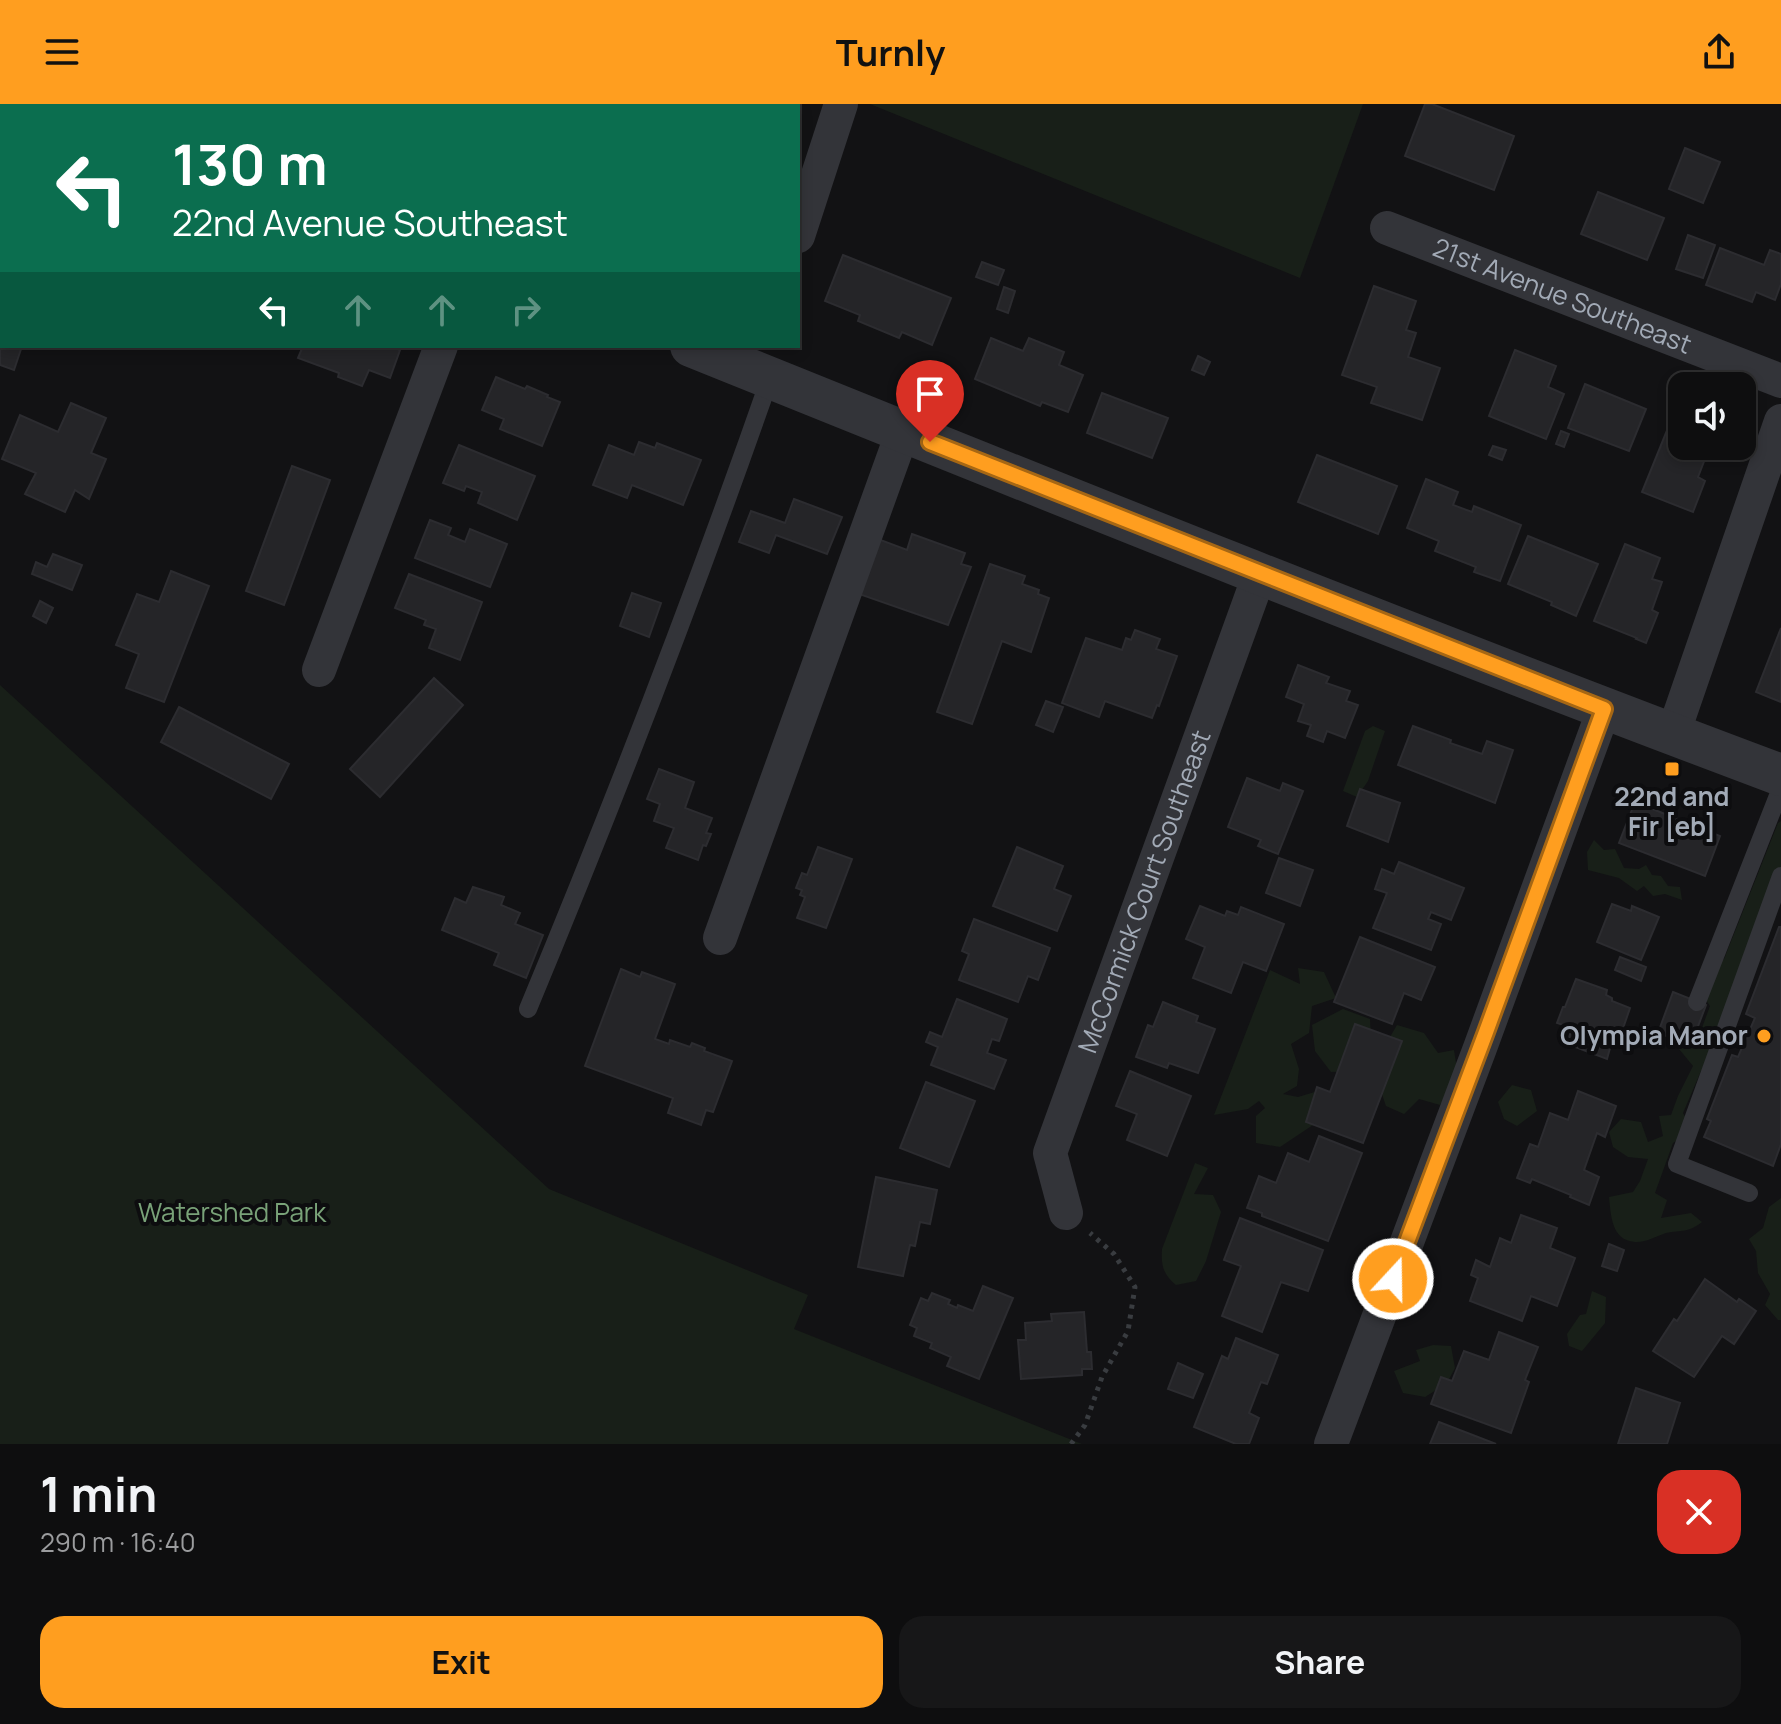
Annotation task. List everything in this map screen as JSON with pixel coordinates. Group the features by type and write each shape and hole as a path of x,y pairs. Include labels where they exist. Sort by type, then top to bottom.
{"street":[{"path":"800,230 841,104"},
{"name":"21st Avenue Southeast","path":"1387,228 1781,381"},
{"path":"319,670 440,348"},
{"path":"698,348 762,365 903,431 1604,709 1781,775"},
{"path":"1673,734 1781,421"},
{"path":"720,938 903,431"},
{"name":"McCormick Court Southeast","path":"1066,1213 1050,1153 1260,573"},
{"path":"1331,1444 1604,709"}],"lane":[{"path":"528,1009 595,848 739,467 762,365"},
{"path":"1697,1002 1781,788"},
{"path":"1749,1193 1677,1164 1781,876"}],"path":[{"path":"1066,1213 1114,1254 1135,1287 1128,1331 1102,1377 1085,1425 1071,1444"}],"green space":[{"path":"870,104 1363,104 1300,278"},
{"name":"Watershed Park","path":"0,685 549,1189 808,1295 794,1329 1082,1444 0,1444"},
{"path":"1373,726 1385,731 1368,781 1357,797 1343,791 1365,731"},
{"path":"1781,821 1781,867 1717,1066 1701,1071 1683,1113 1687,1120 1682,1137 1673,1143 1655,1193 1667,1200 1661,1218 1691,1213 1702,1222 1689,1230 1666,1233 1643,1241 1627,1240 1614,1226 1609,1197 1633,1192 1648,1159 1628,1157 1613,1147 1609,1132 1621,1119 1641,1122 1648,1142 1663,1136 1659,1116 1671,1115 1693,1066 1679,1049 1686,1038 1699,1036 1710,1006 1696,985 1700,969 1713,967 1724,959"},
{"path":"1594,840 1604,850 1615,849 1624,868 1639,869 1646,865 1652,875 1661,876 1668,886 1680,887 1682,900 1665,894 1653,896 1644,886 1637,891 1619,878 1588,870 1587,852"},
{"path":"1298,968 1324,972 1336,998 1312,1006 1309,1033 1291,1044 1299,1069 1297,1086 1283,1094 1298,1097 1318,1091 1316,1123 1280,1147 1256,1143 1256,1116 1265,1108 1259,1101 1248,1109 1214,1115 1270,970 1300,984"},
{"path":"1343,1009 1370,1019 1372,1055 1359,1071 1331,1072 1315,1051 1312,1025"},
{"path":"1397,1025 1424,1033 1438,1053 1454,1050 1459,1082 1440,1105 1419,1099 1404,1114 1386,1106 1378,1082 1383,1049"},
{"path":"1512,1085 1531,1090 1537,1111 1517,1126 1504,1119 1498,1102"},
{"path":"1195,1163 1208,1168 1194,1194 1213,1195 1221,1212 1206,1261 1196,1281 1176,1285 1164,1269 1162,1249"},
{"path":"1781,1198 1781,1320 1778,1320 1765,1305 1770,1294 1758,1273 1756,1251 1749,1239 1763,1228 1769,1207"},
{"path":"1592,1291 1606,1297 1605,1323 1582,1351 1569,1346 1567,1334 1580,1315 1586,1314"},
{"path":"1433,1345 1451,1346 1455,1368 1447,1383 1425,1397 1403,1393 1394,1371 1420,1361 1416,1350"}],"building":[{"path":"1425,104 1514,136 1494,190 1405,156"},
{"path":"1685,148 1720,162 1703,203 1669,189"},
{"path":"1598,192 1664,218 1647,260 1581,234"},
{"path":"1688,235 1715,245 1703,278 1676,269"},
{"path":"1720,248 1764,265 1770,250 1781,254 1781,284 1775,300 1756,292 1752,302 1706,285"},
{"path":"843,255 951,298 932,345 902,332 899,338 858,321 860,315 825,301"},
{"path":"982,262 1004,270 998,285 976,277"},
{"path":"1374,286 1416,301 1406,330 1416,333 1408,357 1440,368 1422,420 1371,403 1377,387 1342,375"},
{"path":"1004,287 1015,291 1008,313 997,309"},
{"path":"991,338 1023,351 1029,338 1064,352 1059,365 1083,375 1068,412 1042,402 1040,406 975,379"},
{"path":"0,348 21,348 14,370 0,365"},
{"path":"302,348 400,350 390,378 369,370 362,386 338,377 339,373 298,358"},
{"path":"1515,350 1556,366 1548,387 1564,394 1546,439 1489,416"},
{"path":"1198,356 1210,362 1204,375 1192,370"},
{"path":"496,377 525,389 527,386 560,402 542,446 500,429 504,419 482,410"},
{"path":"1585,384 1646,409 1629,451 1568,428"},
{"path":"1102,393 1168,418 1152,458 1087,433"},
{"path":"71,403 106,418 91,453 106,459 89,499 75,490 65,512 25,494 36,473 2,459 20,415 58,432"},
{"path":"1668,428 1668,460 1705,460 1698,477 1705,481 1693,512 1642,492"},
{"path":"1561,431 1569,434 1564,447 1556,444"},
{"path":"639,442 655,448 657,443 701,460 683,505 632,485 627,498 593,485 609,445 634,455"},
{"path":"459,445 535,476 517,520 478,503 482,492 466,486 464,491 443,483"},
{"path":"1493,446 1506,450 1502,460 1489,455"},
{"path":"1317,455 1397,486 1378,534 1298,502"},
{"path":"292,466 330,480 284,605 246,591"},
{"path":"1426,479 1458,492 1453,505 1472,512 1474,506 1521,525 1500,581 1474,572 1476,567 1435,551 1439,541 1407,528"},
{"path":"794,499 842,517 827,554 776,535 769,553 739,542 751,511 785,523"},
{"path":"430,520 451,528 448,535 465,542 470,529 507,544 490,587 415,558"},
{"path":"912,534 965,553 961,564 971,567 948,625 859,594 878,539 907,550"},
{"path":"1528,536 1598,564 1576,616 1551,605 1552,602 1508,584"},
{"path":"1625,544 1660,558 1652,579 1662,582 1652,610 1658,613 1646,643 1594,621"},
{"path":"53,554 82,565 72,590 32,574 36,562 47,567"},
{"path":"990,564 1025,576 1022,584 1039,590 1038,594 1049,598 1031,652 1002,641 972,724 937,712"},
{"path":"171,571 209,586 164,702 126,688 139,654 116,645 137,594 159,602"},
{"path":"409,574 482,602 460,660 429,648 436,629 424,625 426,620 395,608"},
{"path":"632,593 661,603 649,637 620,626"},
{"path":"40,601 53,608 46,623 33,616"},
{"path":"1781,628 1781,702 1756,692"},
{"path":"1135,630 1160,639 1156,649 1177,656 1152,718 1105,701 1099,717 1062,703 1086,638 1122,650 1126,638 1131,640"},
{"path":"1298,665 1329,677 1326,683 1350,691 1346,701 1358,705 1345,738 1327,731 1323,742 1307,736 1311,725 1298,721 1304,704 1286,697"},
{"path":"434,678 463,705 380,797 350,769"},
{"path":"1046,701 1063,707 1053,732 1036,725"},
{"path":"179,707 289,764 271,799 161,742"},
{"path":"1413,726 1482,754 1487,741 1513,750 1495,803 1398,765"},
{"path":"659,769 694,782 685,808 712,818 706,833 711,834 698,860 666,848 674,828 654,821 660,804 647,799"},
{"path":"1247,778 1280,791 1283,783 1303,791 1278,854 1258,846 1261,840 1228,827"},
{"path":"1360,789 1400,803 1388,842 1347,826"},
{"path":"1635,802 1720,836 1705,876 1619,843"},
{"path":"818,847 852,859 826,928 797,918 805,897 800,895 802,890 796,888 802,873 807,875"},
{"path":"1017,847 1063,866 1054,889 1071,896 1057,931 993,906"},
{"path":"1279,858 1313,870 1300,906 1266,893"},
{"path":"1399,862 1464,888 1451,920 1431,912 1428,919 1441,924 1431,950 1373,928 1387,893 1375,889 1382,869 1394,874"},
{"path":"473,887 504,897 501,905 520,913 515,924 543,935 526,978 494,965 499,953 442,930 455,898 466,903"},
{"path":"1612,904 1631,911 1632,906 1659,917 1641,960 1597,942"},
{"path":"1200,906 1225,916 1227,911 1238,915 1241,907 1284,924 1266,971 1243,962 1231,993 1193,978 1205,947 1186,939"},
{"path":"974,919 1050,948 1038,980 1028,976 1018,1002 959,980 969,954 962,951"},
{"name":"Olympia Manor","path":"1779,927 1781,1144 1773,1166 1704,1137 1711,1121 1707,1119 1732,1055 1738,1057 1755,1018 1746,1014"},
{"path":"1360,937 1435,967 1421,1000 1404,993 1392,1024 1334,1002"},
{"path":"1620,957 1646,967 1641,981 1615,970"},
{"path":"621,969 640,977 642,972 675,984 655,1039 690,1047 692,1043 732,1061 713,1112 706,1110 701,1125 668,1113 673,1098 585,1066"},
{"path":"1576,979 1607,990 1606,995 1612,1001 1630,1008 1618,1043 1612,1041 1607,1059 1567,1044 1572,1028 1557,1023"},
{"path":"1673,992 1706,1005 1691,1045 1658,1033"},
{"path":"957,999 1007,1019 999,1041 992,1039 987,1053 1006,1060 994,1089 931,1065 938,1047 926,1042 930,1032 942,1037"},
{"path":"1163,1002 1198,1016 1196,1022 1215,1029 1198,1073 1169,1063 1167,1068 1136,1057 1148,1025 1153,1027"},
{"path":"1355,1024 1402,1041 1363,1143 1306,1122 1317,1087 1330,1092"},
{"path":"1130,1071 1191,1096 1167,1156 1127,1140 1137,1114 1116,1106"},
{"path":"926,1082 975,1101 949,1167 900,1148"},
{"path":"1578,1091 1616,1106 1605,1137 1597,1133 1584,1170 1599,1177 1589,1205 1532,1179 1530,1183 1517,1178 1530,1144 1538,1147 1550,1113 1568,1120"},
{"path":"1319,1136 1362,1153 1328,1241 1247,1208 1259,1176 1276,1183 1288,1153 1309,1162"},
{"path":"876,1177 937,1190 930,1224 920,1222 915,1246 910,1245 903,1276 858,1267"},
{"path":"1521,1215 1557,1228 1550,1248 1575,1258 1557,1306 1531,1296 1522,1321 1470,1301 1478,1278 1471,1275 1476,1260 1490,1267 1500,1238 1511,1243"},
{"path":"1240,1218 1323,1250 1308,1291 1281,1282 1262,1332 1222,1316 1241,1266 1224,1260"},
{"path":"1609,1244 1624,1250 1617,1271 1602,1266"},
{"path":"1705,1279 1737,1302 1739,1299 1756,1311 1734,1344 1722,1336 1694,1377 1653,1351"},
{"path":"983,1286 1013,1298 979,1379 947,1366 951,1357 930,1348 932,1343 914,1336 917,1328 910,1325 921,1298 928,1301 932,1293 950,1300 948,1304 957,1308 958,1305 973,1311"},
{"path":"1084,1312 1087,1352 1091,1352 1092,1369 1082,1369 1082,1375 1021,1379 1018,1340 1026,1340 1025,1323 1052,1321 1051,1314"},
{"path":"1499,1332 1538,1347 1525,1380 1529,1382 1511,1433 1431,1404 1441,1377 1452,1381 1464,1351 1489,1360"},
{"path":"1236,1338 1278,1355 1267,1384 1261,1382 1249,1413 1259,1418 1249,1444 1236,1444 1194,1427 1222,1356 1228,1359"},
{"path":"1178,1363 1203,1374 1193,1398 1168,1389"},
{"path":"1636,1388 1680,1403 1667,1444 1618,1444"},
{"path":"1439,1422 1496,1444 1430,1444"}],"place":[{"name":"22nd and Fir [eb]","path":"1672,769"},
{"name":"Olympia Manor","path":"1764,1036"}],"route":[{"path":"930,442 1604,709 1393,1279"}]}
